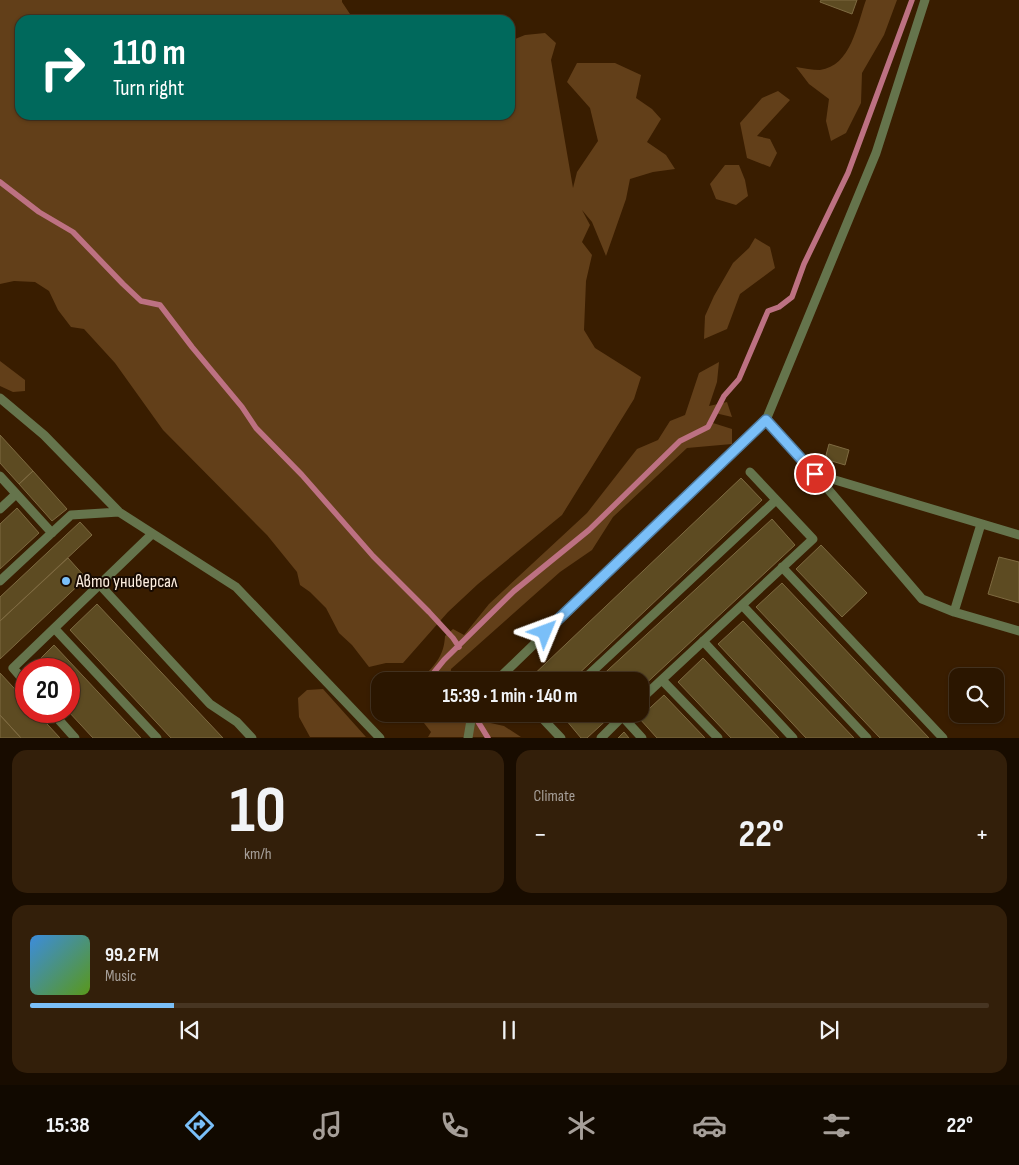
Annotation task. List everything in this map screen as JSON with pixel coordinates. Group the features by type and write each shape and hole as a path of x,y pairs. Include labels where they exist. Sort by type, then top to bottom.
{"lane":[{"path":"505,672 766,420 876,153 925,0"},
{"path":"0,398 44,435 119,512 236,587 380,738"},
{"path":"766,420 922,599 954,612 1019,631"},
{"path":"649,692 812,539 750,472"},
{"path":"815,474 1019,535"},
{"path":"0,476 52,533"},
{"path":"0,509 16,494"},
{"path":"592,672 776,500"},
{"path":"0,580 72,515 119,512"},
{"path":"954,612 981,524"},
{"path":"24,658 152,534"},
{"path":"782,567 943,738"},
{"path":"100,584 210,704 237,722 252,738"},
{"path":"742,605 866,738"},
{"path":"54,629 157,738"},
{"path":"703,641 793,738"},
{"path":"662,680 718,738"},
{"path":"468,738 471,722"},
{"path":"548,722 561,738"},
{"path":"602,738 617,722"},
{"path":"629,722 642,738"},
{"path":"62,723 75,738"}],"shaded area":[{"path":"0,0 342,0 351,15 15,15 15,120 515,120 515,39 525,35 545,33 556,43 551,60 573,188 577,172 598,141 590,108 567,82 577,63 615,63 641,75 636,98 652,109 661,119 647,142 666,155 675,169 653,172 630,179 626,199 606,256 592,222 582,210 590,225 582,242 592,255 586,281 584,330 595,348 641,377 634,399 562,515 478,584 448,612 403,663 386,663 369,667 352,645 339,633 326,608 300,585 297,572 267,535 163,430 115,363 84,329 71,327 58,310 49,291 35,282 14,281 0,284"},
{"path":"866,0 897,0 884,35 862,73 861,103 846,133 831,141 826,121 829,99 809,84 796,67 820,70 831,67 839,61 846,53 856,32"},
{"path":"778,91 790,100 757,136 770,139 777,153 770,167 747,158 740,123 762,98"},
{"path":"725,165 739,165 745,180 748,196 736,205 716,199 710,184"},
{"path":"755,238 770,247 775,268 740,294 727,329 704,339 705,316 714,296 733,263 749,248"},
{"path":"0,361 25,380 25,391 13,392 0,386"},
{"path":"719,362 717,382 709,406 727,402 732,417 715,413 713,423 732,429 732,444 687,448 613,517 592,550 560,572 451,669 451,672 428,672 434,666 443,650 445,636 453,629 464,635 489,604 587,513 637,449 658,440 670,421 685,415 699,373"},
{"path":"323,689 366,737 310,737 299,717 298,698 307,690"},
{"path":"423,722 486,722 504,726 521,737 428,737 431,732"}],"building":[{"path":"821,0 857,0 852,14 820,2"},
{"path":"0,435 33,471 19,484 0,463"},
{"path":"829,444 849,450 845,465 825,459"},
{"path":"33,471 67,509 52,521 19,484"},
{"path":"741,478 762,500 580,672 536,672"},
{"path":"17,508 39,533 0,569 0,524"},
{"path":"772,519 795,545 649,681 649,672 606,672"},
{"path":"80,522 92,535 0,621 0,597"},
{"path":"821,545 867,593 842,617 796,569"},
{"path":"999,557 1019,562 1019,603 988,594"},
{"path":"68,558 86,578 0,659 0,621"},
{"path":"782,583 929,738 880,738 756,607"},
{"path":"97,604 223,738 171,738 70,630"},
{"path":"743,621 854,738 806,738 718,644"},
{"path":"54,645 66,658 41,658"},
{"path":"703,658 779,738 731,738 678,682"},
{"path":"0,673 15,689 15,723 46,723 60,738 21,738 0,715"},
{"path":"80,673 141,738 93,738 79,723"},
{"path":"664,695 705,738 657,738 643,722 649,722 649,709"},
{"path":"0,715 21,738 0,738"},
{"path":"568,722 604,722 587,738 581,738"},
{"path":"624,732 629,738 618,738"}],"waterway":[{"path":"434,672 514,591 589,530 680,441 708,427 724,396 739,379 768,311 779,307 792,297 804,264 848,173 912,0"},
{"path":"0,182 39,212 73,232 141,301 160,305 242,407 256,428 302,475 373,556 429,612 459,647"},
{"path":"478,722 488,738"}],"place":[{"name":"Авто универсал","path":"66,581"}],"route":[{"path":"545,632 766,420 815,474"}]}
